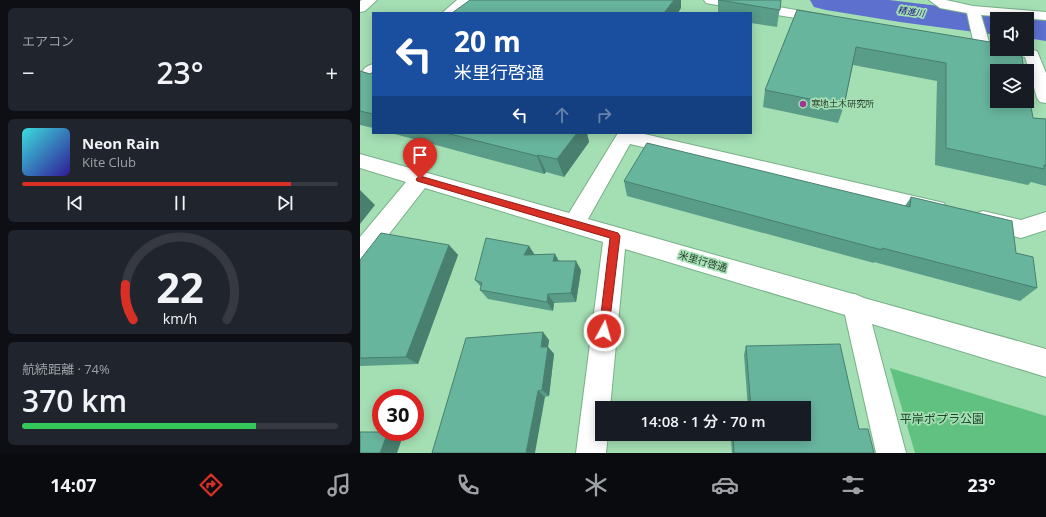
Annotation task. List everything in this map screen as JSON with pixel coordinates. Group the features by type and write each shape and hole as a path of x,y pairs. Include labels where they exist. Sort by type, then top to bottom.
{"street":[{"path":"360,8 370,0"},
{"path":"450,12 466,0"},
{"path":"711,0 843,22"},
{"path":"936,0 974,17 1046,16"},
{"path":"974,17 982,45"},
{"path":"966,43 990,47"},
{"path":"1033,56 1046,98"},
{"path":"574,224 626,135 1021,229 1046,221"},
{"name":"米里行啓通","path":"360,161 855,305 1046,363"},
{"path":"360,254 420,179"},
{"path":"591,453 615,236"},
{"path":"855,305 891,453"}],"green space":[{"name":"平岸ポプラ公園","path":"890,368 1046,416 1046,453 915,453"}],"building":[{"path":"470,0 674,0 665,12 453,12"},
{"path":"719,0 781,0 780,10"},
{"name":"寒地土木研究所","path":"797,10 990,42 990,56 1022,56 1023,64 990,64 990,108 1031,108 1033,118 1046,119 1046,165 1044,165 1044,169 946,148 946,63 856,47 844,106 765,90"},
{"path":"360,71 370,74 372,73 372,114 360,111"},
{"path":"450,134 576,134 557,159 537,156"},
{"path":"647,143 910,207 911,197 1012,221 1016,253 1033,257 1037,288 882,248 882,250 624,181"},
{"path":"381,233 449,245 406,357 360,358 360,260"},
{"path":"486,238 529,246 524,255 555,254 553,261 576,261 571,293 548,294 547,302 480,290 482,283 475,280"},
{"path":"543,332 541,347 548,347 542,390 538,391 526,453 432,453 466,338"},
{"path":"840,344 859,429 868,429 874,453 734,453 733,441 811,441 811,401 750,401 746,346"},
{"path":"360,432 372,432 372,441 385,441 380,453 360,453"}],"waterway":[{"name":"精進川","path":"826,0 900,12 990,23"},
{"name":"精進川","path":"1034,28 1046,30"}],"place":[{"name":"寒地土木研究所","path":"803,104"}],"route":[{"path":"420,179 615,236 604,331"}]}
